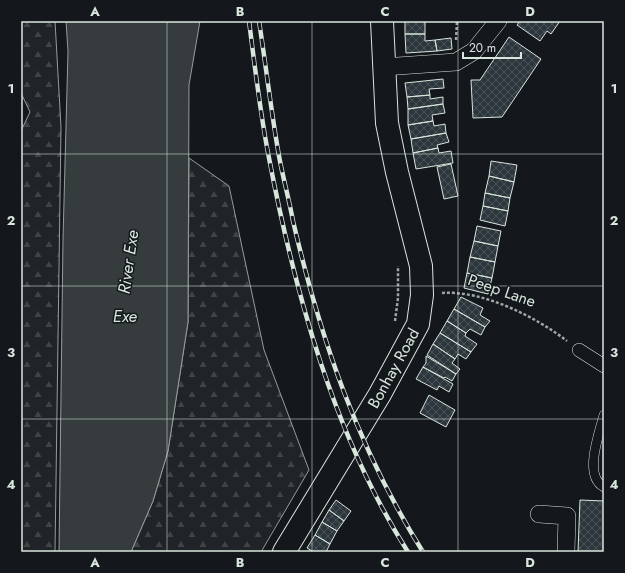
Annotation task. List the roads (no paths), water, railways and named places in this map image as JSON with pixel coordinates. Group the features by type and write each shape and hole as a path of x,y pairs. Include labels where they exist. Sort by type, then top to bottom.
{"highway":[{"name":"Bonhay Road","path":"284,552 398,362 418,324 422,295 421,266 397,172 387,123 383,67 382,21"}],"street":[{"path":"383,67 456,62 474,51 498,21"},
{"path":"579,350 604,366"},
{"path":"539,514 567,516 566,552"}],"lane":[{"path":"604,415 593,462 595,478 598,483 604,487"}],"water":[{"path":"66,21 200,21 189,85 188,322 168,451 153,501 131,552 59,552 63,239 68,51"}],"railway":[{"path":"249,21 260,107 279,209 291,260 320,362 338,412 359,460 382,507 408,552"},
{"path":"259,21 273,122 281,164 293,221 316,309 329,351 361,433 379,473 423,552"}],"water label":[{"name":"River Exe","path":"128,262"},
{"name":"Exe","path":"125,316"}]}
